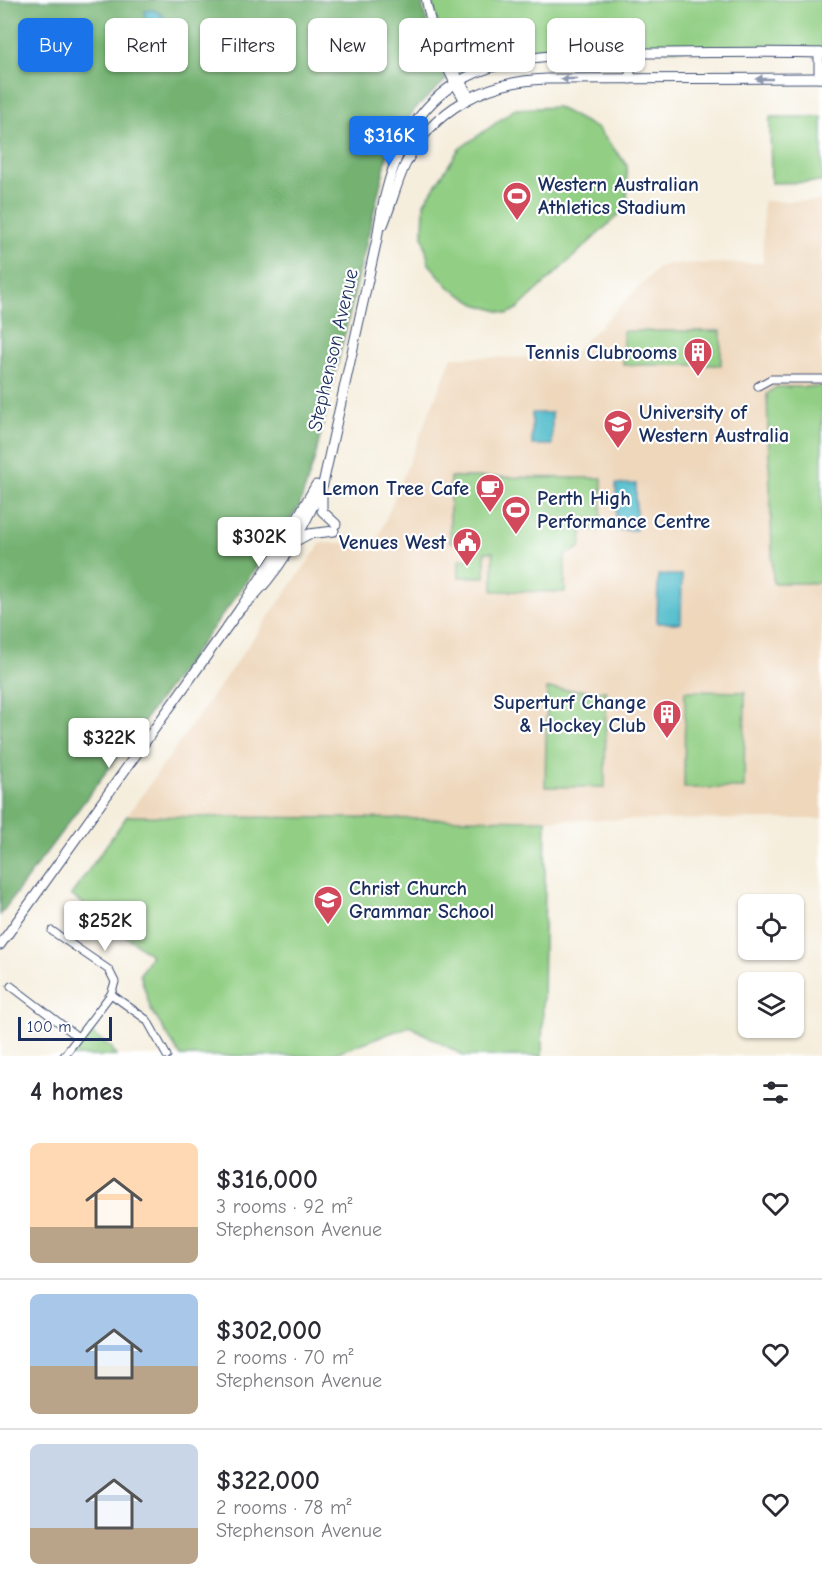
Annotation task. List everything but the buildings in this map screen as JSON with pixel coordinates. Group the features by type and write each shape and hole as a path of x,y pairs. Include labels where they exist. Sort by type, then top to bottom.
{"main road":[{"name":"Stephenson Avenue","path":"645,53 821,53"},
{"path":"821,53 821,78"},
{"name":"Stephenson Avenue","path":"240,609 270,576 294,542 323,484 382,209 403,142 426,109 457,82 490,66 525,58 547,57"},
{"path":"630,72 630,79"},
{"name":"Stephenson Avenue","path":"377,239 412,151 439,119 467,98 489,88 524,81 821,78"},
{"name":"Stephenson Avenue","path":"0,945 240,609 279,550 325,469"},
{"path":"294,542 309,534 335,528 322,511 323,484"}],"street":[{"path":"426,0 433,32 447,64 467,98"},
{"path":"758,386 771,379 822,379"},
{"path":"52,931 109,970 115,982 111,994 64,1056"},
{"path":"11,986 78,1037"},
{"path":"111,994 147,1020 167,1056"}],"shaded area":[{"name":"University of Western Australia","path":"763,201 822,201 822,819 546,820 542,1056 464,1056 410,1026 327,1056 181,1056 151,1010 140,974 151,955 71,895 321,543 376,543 452,357 568,358 658,268 667,264 763,263"}],"green space":[{"path":"0,0 421,0 426,18 399,18 399,72 443,72 446,80 416,108 390,144 315,458 299,507 229,606 0,915"},
{"path":"432,0 822,0 822,49 645,49 645,18 547,18 547,51 535,52 535,18 436,18"},
{"name":"Western Australian Athletics Stadium","path":"557,107 598,129 627,165 627,207 517,309 508,314 476,304 450,288 429,264 423,237 424,203 459,149 515,109"},
{"path":"770,117 822,117 822,182 771,183"},
{"path":"623,331 721,331 721,365 623,365"},
{"path":"776,387 822,387 822,583 773,583 767,394"},
{"name":"Perth High Performance Centre","path":"450,477 602,478 601,530 583,529 580,548 565,555 565,592 493,591 493,552 485,552 485,577 459,577 459,559 469,559 474,553 465,542 450,542"},
{"path":"547,689 606,691 605,787 545,787"},
{"path":"685,691 745,692 744,788 684,788"},
{"name":"Christ Church Grammar School","path":"127,816 546,820 542,1056 464,1056 410,1026 327,1056 181,1056 151,1010 140,974 151,955 71,895"},
{"path":"90,1032 112,1048 116,1056 71,1056"}],"water":[{"path":"154,10 164,18 145,18 145,11"},
{"path":"532,413 552,413 552,445 532,445"},
{"path":"616,484 636,484 636,530 616,530"},
{"path":"658,575 682,575 681,623 657,623"}],"place":[{"name":"Western Australian Athletics Stadium","path":"517,222"},
{"name":"Tennis Clubrooms","path":"698,378"},
{"name":"University of Western Australia","path":"618,450"},
{"name":"Lemon Tree Cafe","path":"490,514"},
{"name":"Perth High Performance Centre","path":"516,536"},
{"name":"Venues West","path":"467,568"},
{"name":"Superturf Change & Hockey Club","path":"667,740"},
{"name":"Christ Church Grammar School","path":"328,926"}]}
